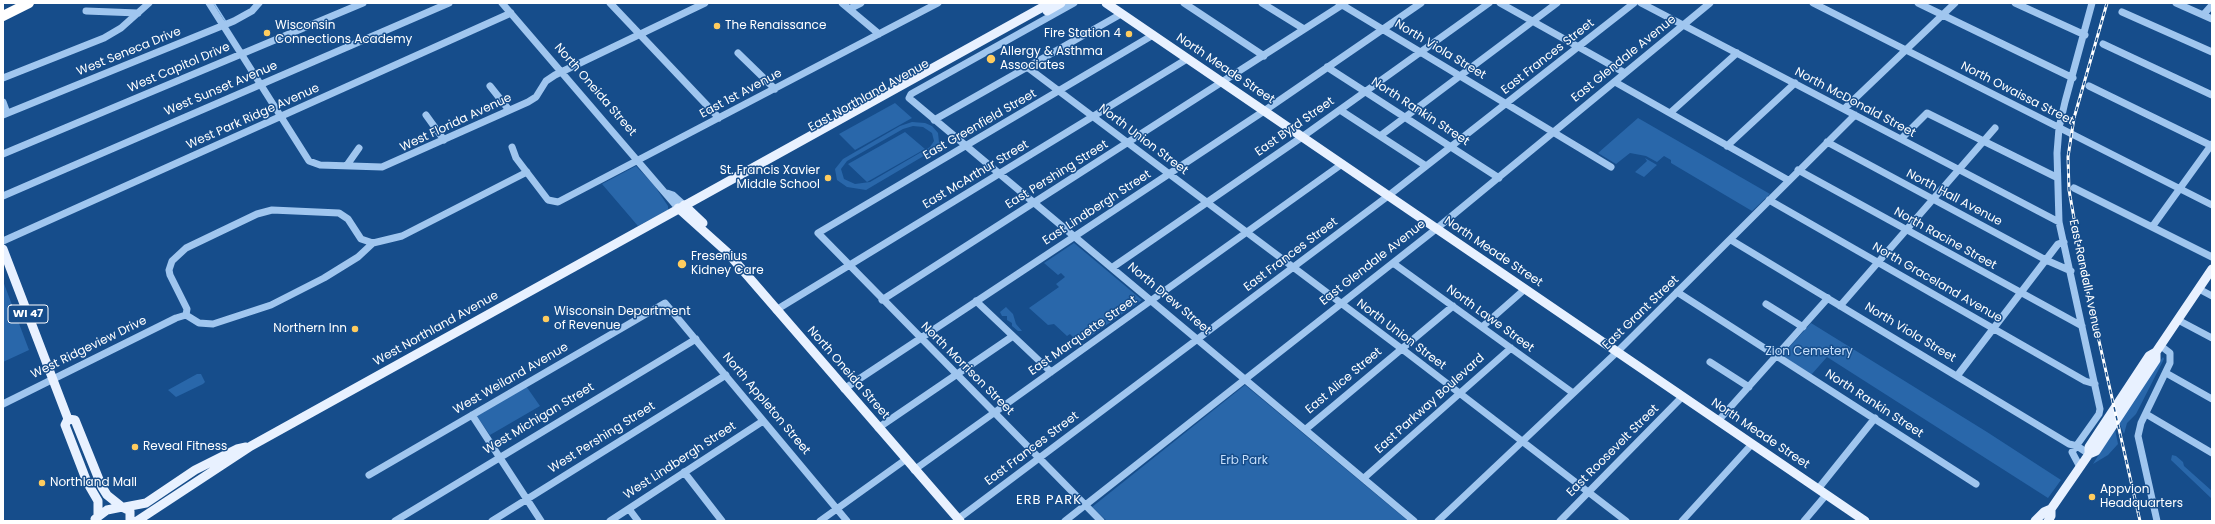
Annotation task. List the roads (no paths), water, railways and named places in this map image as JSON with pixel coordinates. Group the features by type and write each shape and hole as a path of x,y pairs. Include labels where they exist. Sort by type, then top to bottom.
{"highway":[{"path":"3,16 30,3"}],"main road":[{"name":"East Northland Avenue","path":"683,208 1050,3"},
{"name":"East Northland Avenue","path":"683,208 1061,3"},
{"name":"North Meade Street","path":"1106,3 1865,521"},
{"name":"West Northland Avenue","path":"136,521 251,446 634,235 645,232 683,208"},
{"name":"North Oneida Street","path":"683,208 716,242 959,520"},
{"name":"WI 47","path":"3,249 54,379 68,419 65,425 87,482 98,501 94,520"},
{"path":"2035,521 2044,512 2051,509 2089,454 2096,451 2156,360 2159,349 2212,269"},
{"name":"WI 47","path":"68,419 75,420 102,487 107,495 123,507"},
{"name":"West Northland Avenue","path":"94,520 112,508 146,503 195,470 237,449 251,446"},
{"path":"123,507 130,511 136,521"},
{"path":"2048,521 2051,516 2051,509"}],"street":[{"path":"3,78 104,38 121,28 149,3"},
{"path":"209,3 280,116"},
{"name":"West Seneca Drive","path":"5,114 223,25 247,14 259,3"},
{"name":"West Capitol Drive","path":"3,154 363,3"},
{"name":"West Sunset Avenue","path":"3,196 449,3"},
{"name":"North Oneida Street","path":"502,3 667,193 668,198 683,208"},
{"path":"610,3 720,118"},
{"path":"842,3 879,34"},
{"path":"849,9 861,3"},
{"name":"East 1st Avenue","path":"527,172 548,200 554,203 720,118 938,3"},
{"name":"North Drew Street","path":"1074,3 909,96 934,120 1246,378 1414,521"},
{"path":"1184,3 1264,56"},
{"path":"1262,3 1304,29"},
{"name":"East Lindbergh Street","path":"844,389 1264,111 1421,3"},
{"name":"East Byrd Street","path":"1113,268 1302,137 1489,3"},
{"path":"1500,3 1625,73"},
{"path":"1380,136 1557,3"},
{"name":"East Frances Street","path":"959,520 1039,458 1388,196 1634,3"},
{"name":"North McDonald Street","path":"1641,3 2059,222"},
{"name":"East Glendale Avenue","path":"1065,521 1436,229 1710,3"},
{"name":"North Owaissa Street","path":"1812,3 2212,205"},
{"path":"1918,3 2073,78"},
{"path":"1844,109 1955,3"},
{"path":"2015,3 2085,35"},
{"name":"East Randall Avenue","path":"2073,447 2099,414 2100,410 2071,271 2059,222 2056,177 2060,128 2092,3"},
{"path":"2176,3 2212,19"},
{"name":"West Florida Avenue","path":"280,116 309,161 315,164 388,166 532,99 548,79 561,71 700,4"},
{"name":"East Pershing Street","path":"882,300 1223,84 1342,4"},
{"name":"North Viola Street","path":"1342,4 1611,167"},
{"path":"2203,15 2212,5"},
{"path":"86,11 136,15"},
{"path":"2122,12 2212,52"},
{"name":"West Park Ridge Avenue","path":"3,241 511,13"},
{"path":"934,120 1121,14"},
{"name":"East Greenfield Street","path":"818,233 1153,35"},
{"path":"2103,44 2212,95"},
{"path":"738,53 775,89"},
{"path":"1670,113 1737,53"},
{"name":"East McArthur Street","path":"776,310 1187,59"},
{"name":"North Union Street","path":"1028,67 1460,393 1626,521"},
{"name":"North Rankin Street","path":"1327,68 1499,178"},
{"path":"1614,82 1788,180"},
{"path":"1727,146 1795,84"},
{"path":"490,86 509,110"},
{"path":"2089,86 2212,145 2152,227"},
{"path":"3,102 5,114"},
{"path":"1340,110 1426,166"},
{"path":"1901,139 1926,113 2056,177"},
{"path":"426,115 444,140"},
{"name":"East Grant Street","path":"1438,521 1617,352 1731,240 1798,170 1855,115"},
{"path":"1840,306 1995,128"},
{"name":"North Hall Avenue","path":"1827,142 2046,260 2071,271"},
{"path":"373,243 361,239 348,219 339,214 272,210 257,214 186,248 172,261 169,270 186,309 186,315 199,323 214,324 271,305 329,275 358,257 373,243 402,236 527,172 516,158 512,147"},
{"path":"347,165 359,148"},
{"name":"East Marquette Street","path":"914,470 1342,164"},
{"name":"North Racine Street","path":"1798,170 2020,294 2082,326"},
{"path":"2074,188 2212,257"},
{"name":"North Graceland Avenue","path":"1769,200 2085,381 2095,384"},
{"name":"North Morrison Street","path":"818,233 920,339 1101,521"},
{"name":"North Viola Street","path":"1731,240 2073,447"},
{"path":"1957,376 2058,244 2064,242"},
{"name":"North Lawe Street","path":"1393,263 1574,393"},
{"path":"1482,327 1525,289"},
{"path":"2199,289 2212,296"},
{"name":"North Rankin Street","path":"1677,292 1976,484"},
{"path":"1718,421 1828,298"},
{"path":"976,301 1051,372"},
{"name":"North Appleton Street","path":"665,303 848,521"},
{"name":"West Weiland Avenue","path":"369,475 665,303"},
{"path":"1766,304 1803,327"},
{"name":"East Alice Street","path":"1306,429 1453,306"},
{"name":"West Ridgeview Drive","path":"3,404 179,317 186,315"},
{"path":"2178,320 2212,338"},
{"path":"878,428 1013,336"},
{"name":"West Michigan Street","path":"395,521 696,339"},
{"name":"East Parkway Boulevard","path":"1364,478 1511,348"},
{"path":"2157,521 2138,436 2139,427 2166,372 2171,357 2170,353 2159,349"},
{"path":"1710,362 1749,387"},
{"path":"2166,372 2212,399"},
{"name":"West Pershing Street","path":"492,521 726,375"},
{"name":"East Roosevelt Street","path":"1560,521 1682,397"},
{"path":"2146,414 2212,452"},
{"path":"472,415 541,521"},
{"path":"1818,488 1875,418"},
{"name":"West Lindbergh Street","path":"610,521 763,421"},
{"path":"1682,521 1752,444"},
{"path":"2080,467 2073,457 2073,447 2089,454"},
{"path":"820,521 905,460"},
{"path":"684,472 722,521"},
{"path":"1804,521 1826,495"},
{"path":"629,509 638,521"}],"waterway":[{"path":"214,3 226,22"}],"railway":[{"path":"2107,3 2074,118 2068,157 2069,190 2084,275 2140,521"}],"place":[{"name":"The Renaissance","path":"717,26"},
{"name":"Wisconsin Connections Academy","path":"267,33"},
{"name":"Fire Station 4","path":"1129,34"},
{"name":"Allergy & Asthma Associates","path":"991,59"},
{"name":"St. Francis Xavier Middle School","path":"828,178"},
{"name":"Fresenius Kidney Care","path":"682,264"},
{"name":"Wisconsin Department of Revenue","path":"546,319"},
{"name":"Northern Inn","path":"355,329"},
{"name":"Reveal Fitness","path":"135,447"},
{"name":"Northland Mall","path":"42,483"},
{"name":"Appvion Headquarters","path":"2092,497"}],"district":[{"name":"ERB PARK","path":"1049,501"}],"park label":[{"name":"Zion Cemetery","path":"1809,352"},
{"name":"Erb Park","path":"1244,461"}]}
